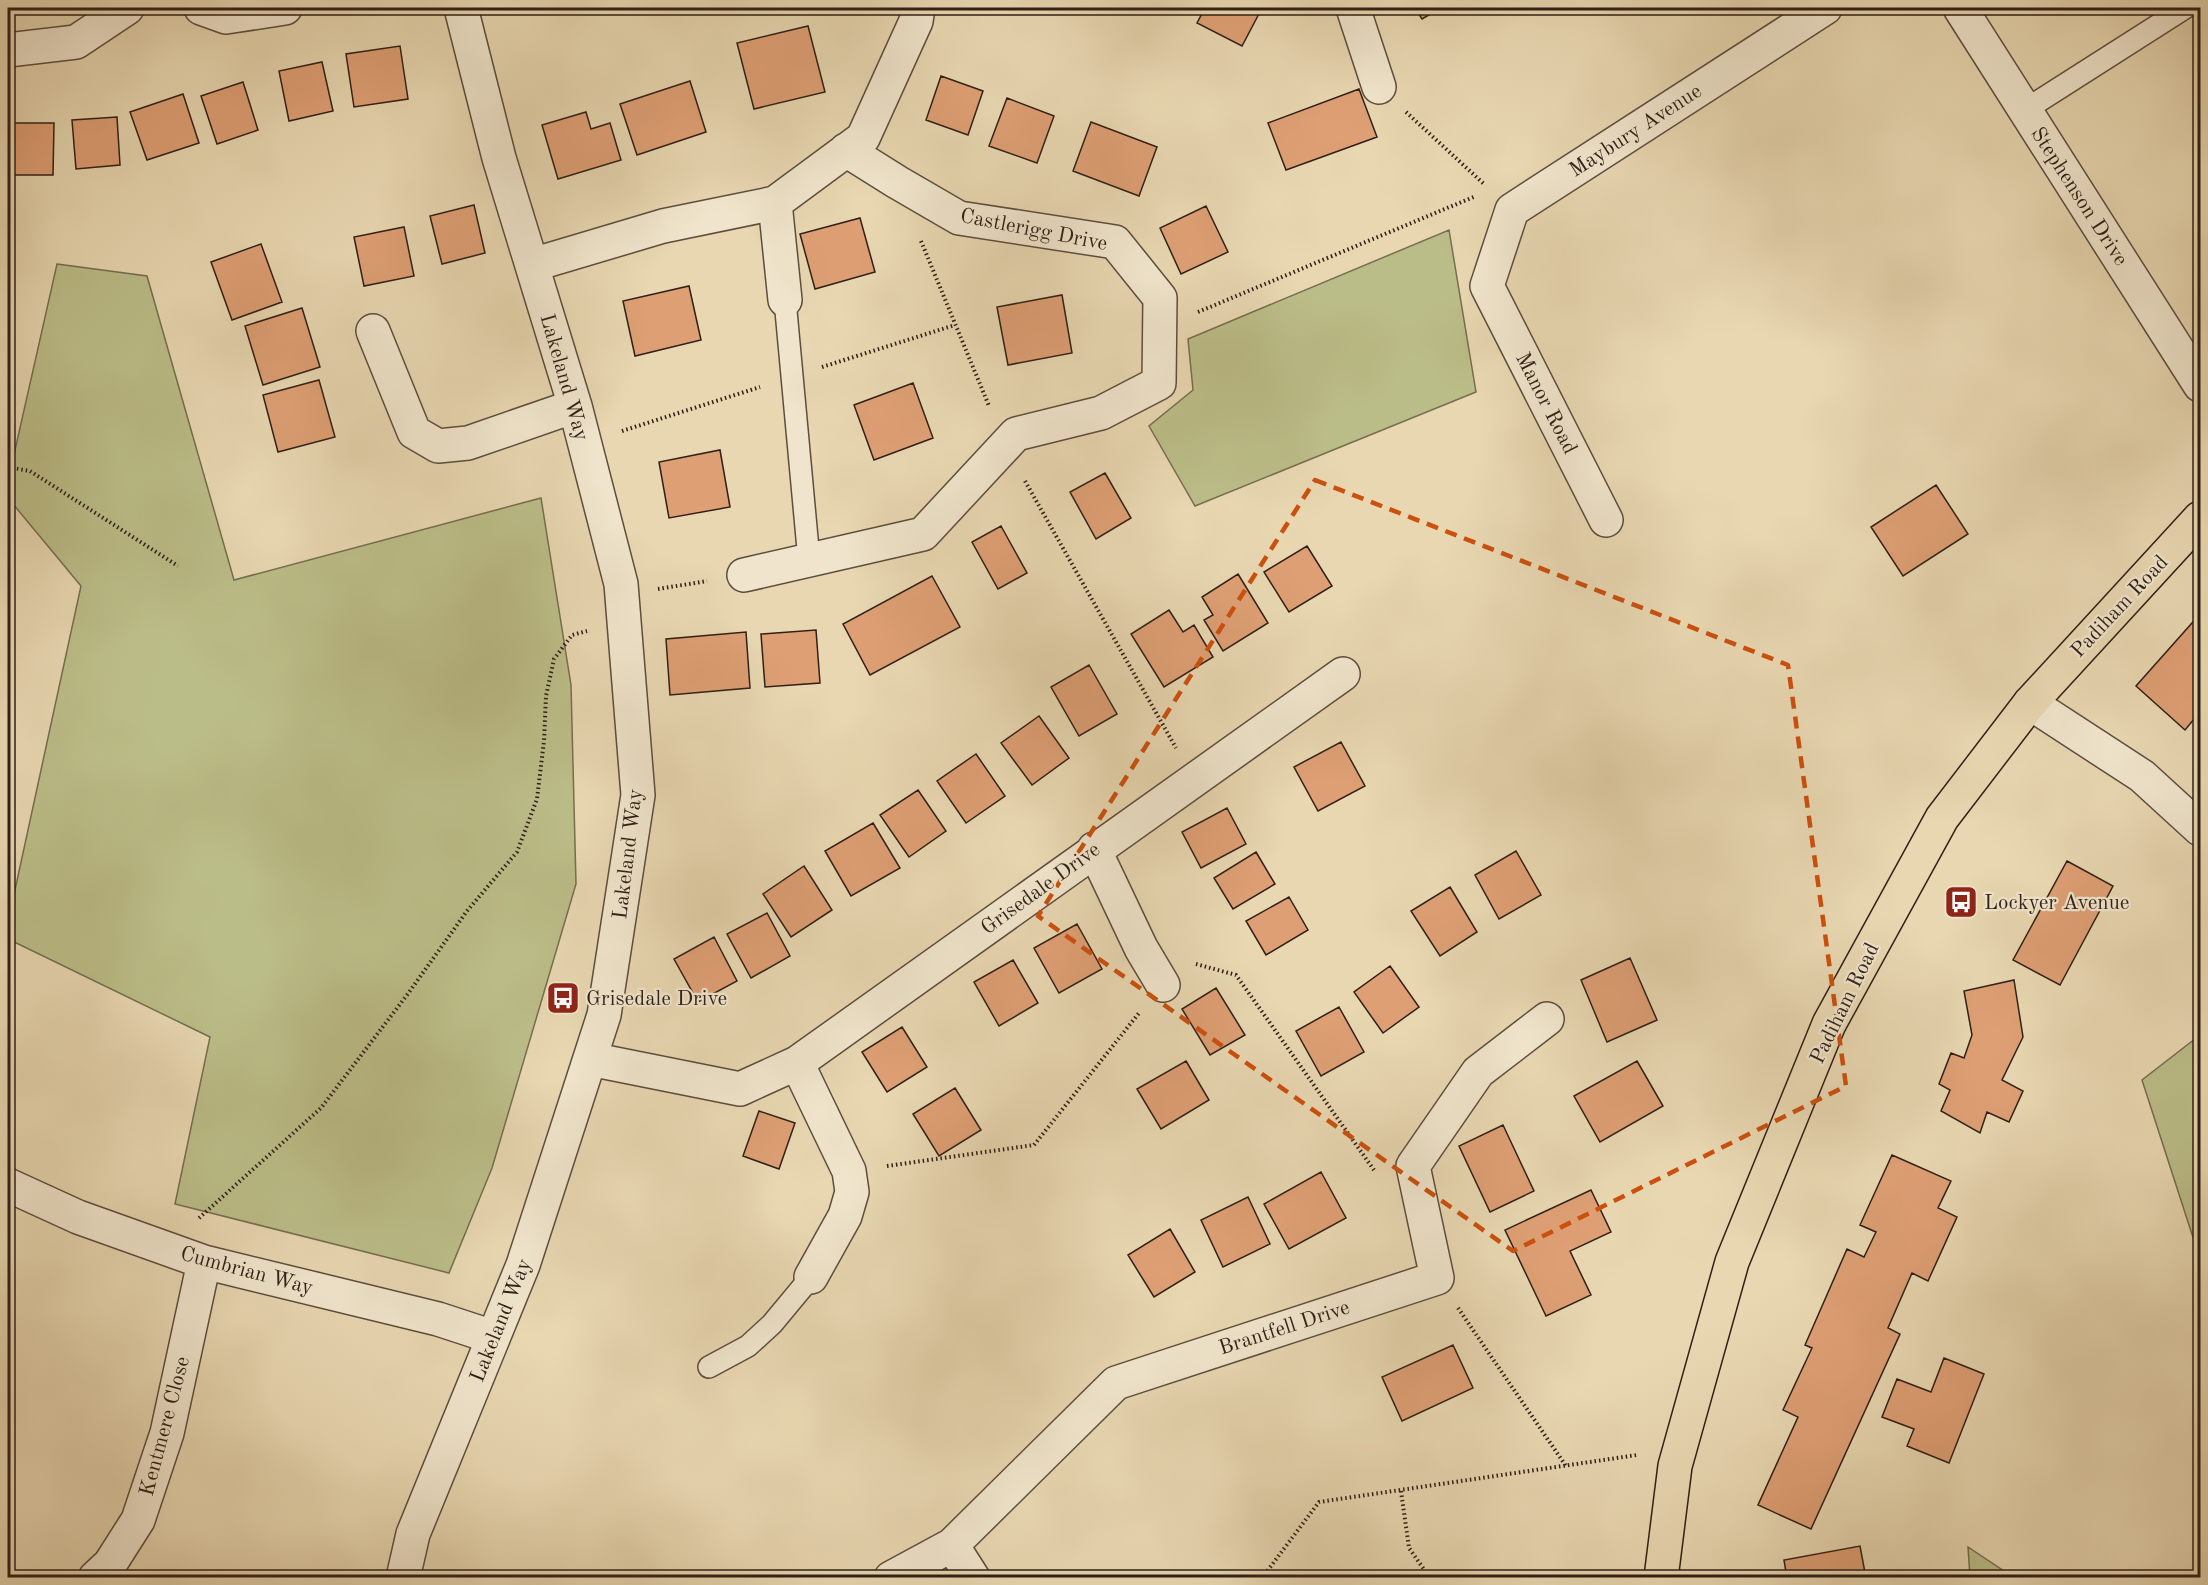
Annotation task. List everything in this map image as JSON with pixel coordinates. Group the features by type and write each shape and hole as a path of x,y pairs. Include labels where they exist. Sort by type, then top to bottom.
{"main road":[{"name":"Padiham Road","path":"1661,1578 1675,1466 1732,1262 1829,1024 1942,818 2030,703 2200,518"}],"street":[{"path":"8,50 76,42 127,8"},
{"path":"201,8 226,17 285,8"},
{"name":"Lakeland Way","path":"403,1578 413,1534 523,1265 604,1015 638,795 621,585 575,406 499,158 461,8"},
{"path":"532,265 663,226 775,203 863,138 916,21 918,8"},
{"path":"1353,8 1379,87"},
{"name":"Maybury Avenue","path":"1501,200 1825,8"},
{"name":"Stephenson Drive","path":"1960,8 2200,385"},
{"name":"Castlerigg Drive","path":"744,575 923,534 1016,434 1101,413 1159,383 1160,298 1115,242 959,218 846,150"},
{"name":"Manor Road","path":"1501,200 1487,286 1606,520"},
{"path":"775,203 785,300"},
{"path":"373,331 414,432 438,446 468,443 575,406"},
{"name":"Grisedale Drive","path":"590,1059 740,1089 797,1063 1094,849 1343,674"},
{"path":"2030,703 2142,776 2200,828"},
{"path":"1094,849 1141,948 1162,985"},
{"path":"1437,1278 1413,1166 1478,1072 1546,1019"},
{"path":"797,1063 849,1171 852,1192 845,1216 811,1277"},
{"name":"Cumbrian Way","path":"8,1185 78,1217 194,1258 438,1319 493,1337"},
{"name":"Kentmere Close","path":"95,1578 110,1564 138,1520 166,1433 194,1258"},
{"name":"Brantfell Drive","path":"891,1578 952,1545 1116,1383 1437,1278"},
{"path":"952,1545 972,1578"}],"lane":[{"path":"2025,111 2185,8"},
{"path":"785,300 808,560"},
{"path":"709,1366 748,1346 772,1324 811,1277"}],"path":[{"path":"1160,328 1501,200 1379,87"},
{"path":"919,237 1005,445 1193,780"},
{"path":"8,467 30,471 178,566"},
{"path":"194,1258 193,1224 321,1108 407,995 467,911 517,852 537,799 544,741 546,696 554,659 572,635 623,608 744,575"},
{"path":"1141,948 1236,975 1377,1174"},
{"path":"849,1171 1034,1145 1162,985"},
{"path":"1437,1278 1566,1466"},
{"path":"1262,1578 1319,1502 1680,1449"},
{"path":"1401,1491 1409,1548 1430,1578"}],"highlighted area":[{"path":"1315,480 1788,665 1846,1086 1513,1251 1038,916"}],"green space":[{"path":"1449,230 1476,392 1195,506 1149,426 1193,390 1188,339"},
{"path":"57,264 147,276 234,580 541,498 571,685 576,884 492,1168 449,1273 175,1204 210,1037 8,939 8,922 81,586 8,498 8,481"},
{"path":"2200,1035 2200,1259 2142,1080"},
{"path":"1968,1547 2013,1577 1970,1577"}],"building":[{"path":"1205,8 1262,8 1242,46 1197,23"},
{"path":"1415,8 1441,8 1422,19"},
{"path":"808,26 825,92 754,109 737,43"},
{"path":"400,46 408,99 354,107 346,54"},
{"path":"322,62 333,111 289,121 279,71"},
{"path":"941,76 983,91 968,135 926,120"},
{"path":"690,81 706,132 637,155 620,104"},
{"path":"243,82 258,130 217,144 201,96"},
{"path":"1359,89 1377,137 1286,170 1268,123"},
{"path":"183,94 199,143 147,160 130,112"},
{"path":"1007,98 1054,116 1037,163 989,146"},
{"path":"586,112 591,129 610,123 621,160 558,179 542,125"},
{"path":"117,117 120,165 76,169 72,120"},
{"path":"1091,122 1157,147 1139,196 1073,171"},
{"path":"8,123 54,123 53,175 8,175"},
{"path":"474,205 485,253 442,264 430,216"},
{"path":"1206,206 1228,252 1181,274 1160,228"},
{"path":"860,218 875,272 815,289 800,234"},
{"path":"404,227 414,276 364,286 354,237"},
{"path":"261,244 282,302 232,320 211,262"},
{"path":"689,286 701,340 635,356 623,301"},
{"path":"1062,295 1072,353 1008,365 997,307"},
{"path":"302,308 320,367 263,385 245,326"},
{"path":"319,380 335,437 278,452 263,395"},
{"path":"913,383 933,438 874,460 854,405"},
{"path":"720,450 730,507 669,518 659,462"},
{"path":"1105,473 1131,518 1096,539 1070,492"},
{"path":"1936,485 1968,534 1903,576 1871,527"},
{"path":"1001,526 1027,573 998,589 972,542"},
{"path":"1307,546 1332,586 1289,612 1264,572"},
{"path":"1238,574 1268,623 1223,651 1204,620 1213,615 1202,597"},
{"path":"932,576 960,627 870,675 843,624"},
{"path":"1169,610 1183,632 1194,625 1213,657 1164,687 1131,634"},
{"path":"2200,614 2200,712 2185,730 2136,686"},
{"path":"816,630 820,683 765,687 761,634"},
{"path":"746,632 750,688 670,695 666,639"},
{"path":"1089,665 1117,714 1079,736 1051,687"},
{"path":"1039,716 1069,758 1032,785 1001,743"},
{"path":"1341,742 1365,786 1318,811 1294,767"},
{"path":"976,754 1005,796 966,823 937,781"},
{"path":"918,790 946,831 909,857 880,815"},
{"path":"1227,808 1246,844 1201,868 1182,832"},
{"path":"873,823 900,868 851,896 825,851"},
{"path":"1516,851 1541,895 1499,919 1475,875"},
{"path":"1256,852 1275,884 1233,909 1214,878"},
{"path":"2067,861 2113,886 2060,985 2013,960"},
{"path":"804,866 832,910 791,937 763,894"},
{"path":"1450,887 1477,932 1440,956 1411,911"},
{"path":"1289,897 1308,930 1266,955 1246,921"},
{"path":"767,913 790,956 751,978 727,934"},
{"path":"1077,924 1102,969 1059,993 1034,948"},
{"path":"714,937 737,981 698,1002 674,959"},
{"path":"1630,958 1657,1020 1607,1042 1581,980"},
{"path":"1013,960 1038,1003 999,1026 974,982"},
{"path":"1390,966 1419,1007 1383,1033 1354,992"},
{"path":"2014,980 2023,1037 2002,1080 2023,1091 2009,1122 1987,1112 1980,1133 1941,1111 1950,1090 1939,1084 1951,1053 1964,1058 1972,1035 1964,991"},
{"path":"1216,988 1245,1035 1210,1055 1182,1009"},
{"path":"1339,1007 1364,1052 1321,1076 1296,1031"},
{"path":"902,1027 927,1067 887,1092 862,1052"},
{"path":"1186,1061 1209,1100 1161,1129 1137,1089"},
{"path":"1637,1061 1663,1106 1600,1142 1574,1096"},
{"path":"955,1088 981,1130 939,1156 913,1114"},
{"path":"759,1111 795,1123 779,1169 743,1156"},
{"path":"1503,1125 1534,1191 1490,1212 1459,1146"},
{"path":"1892,1155 1951,1181 1938,1208 1957,1217 1928,1281 1912,1273 1888,1328 1900,1334 1811,1529 1758,1505 1798,1417 1783,1410 1812,1348 1805,1345 1847,1249 1864,1257 1876,1232 1860,1225"},
{"path":"1321,1172 1346,1218 1289,1249 1264,1204"},
{"path":"1591,1190 1611,1232 1570,1251 1591,1295 1546,1316 1505,1230"},
{"path":"1248,1197 1270,1244 1223,1267 1201,1220"},
{"path":"1170,1229 1195,1272 1154,1297 1128,1255"},
{"path":"1453,1345 1473,1388 1402,1421 1382,1377"},
{"path":"1944,1358 1984,1374 1949,1463 1907,1446 1914,1429 1882,1417 1897,1379 1931,1392"},
{"path":"1860,1546 1866,1578 1787,1578 1784,1560"}],"place":[{"name":"Lockyer Avenue","path":"1961,902"},
{"name":"Grisedale Drive","path":"563,998"}]}
